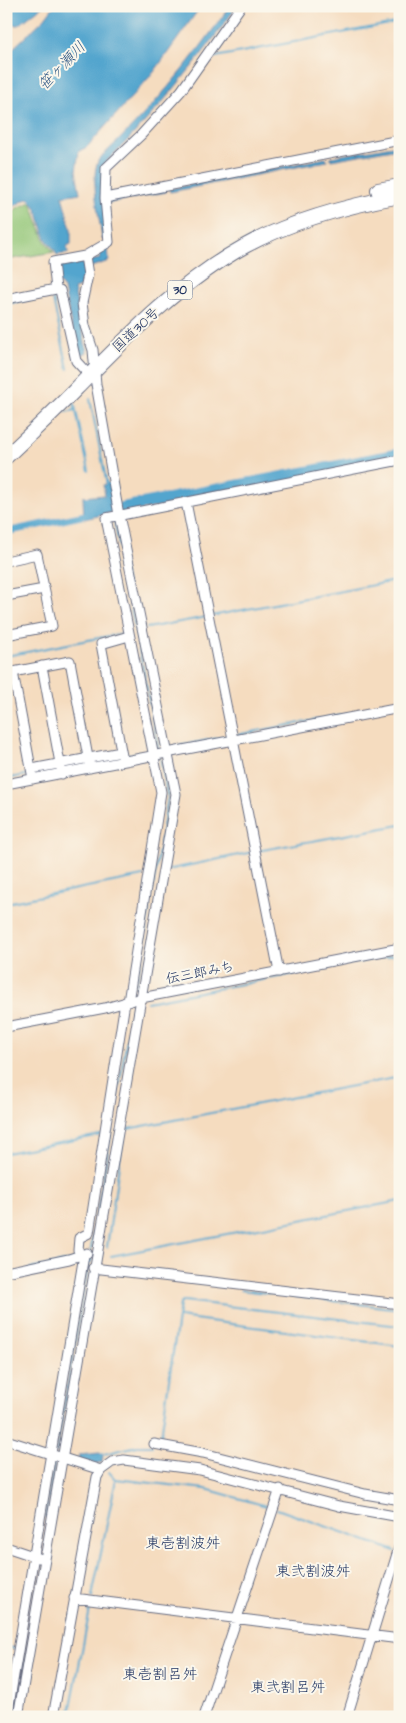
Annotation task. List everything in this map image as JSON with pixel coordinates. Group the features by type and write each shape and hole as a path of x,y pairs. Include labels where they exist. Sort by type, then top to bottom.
{"highway":[{"name":"国道30号","path":"6,457 140,312 176,281 242,238 304,210 353,196 400,186"},
{"name":"国道30号","path":"6,444 168,300 205,271 245,246 306,219 354,205 400,196"}],"street":[{"path":"56,1457 87,1256 113,1126 126,1006 161,801 157,753 115,523 90,368 82,303 86,263 104,244 109,242 106,168 181,91 241,6"},
{"path":"106,201 400,140"},
{"path":"86,263 70,258 55,262 52,267 56,289 62,294 76,361 90,368"},
{"path":"6,298 56,289"},
{"path":"115,523 186,502 400,460"},
{"path":"186,502 279,972"},
{"path":"7,1717 93,1268 87,1256 78,1250 79,1238 89,1233 113,1126 141,998 176,798 157,753 129,636 115,523"},
{"path":"6,560 37,554 52,626 6,635"},
{"path":"6,596 44,589"},
{"path":"122,756 101,644 129,636"},
{"path":"32,774 13,672 70,660 89,763"},
{"path":"42,666 61,768"},
{"path":"6,784 32,774 122,756 157,753 232,737 400,708"},
{"name":"伝三郎みち","path":"6,1027 126,1006 141,998 400,948"},
{"path":"6,1272 87,1256"},
{"path":"93,1268 400,1304"},
{"path":"6,1440 101,1470"},
{"path":"158,1445 365,1494 400,1500"},
{"path":"200,1470 203,1455"},
{"path":"53,1717 97,1477 101,1470 112,1462 124,1460 200,1470 276,1488 339,1506 400,1517"},
{"path":"204,1717 273,1509 276,1472"},
{"path":"6,1547 37,1556"},
{"path":"347,1717 398,1549"},
{"path":"18,1717 37,1556"},
{"path":"74,1598 236,1621 400,1639"}],"green space":[{"path":"31,202 45,241 54,252 6,260 6,225 12,225 9,218 17,208"}],"water":[{"path":"6,6 43,6 19,25 6,25"},
{"name":"笹ヶ瀬川","path":"54,6 201,6 154,72 87,147 79,151 76,171 80,193 62,196 71,229 71,244 67,246 68,253 57,255 46,239 35,206 28,198 6,211 6,55 45,18"},
{"path":"230,6 237,6 189,70 157,109 102,166 107,239 102,239 95,187 96,167 99,159 169,86"},
{"path":"398,145 398,148 331,160 331,157"},
{"path":"326,158 327,161 170,192 169,189"},
{"path":"165,189 166,192 109,203 108,201"},
{"path":"108,248 109,261 91,267 89,261 100,259 101,250"},
{"path":"75,259 83,263 84,276 80,287 74,289 87,352 78,357 64,289 59,283 55,265"},
{"path":"110,483 115,512 84,519 83,497 105,495 103,485"},
{"path":"100,1453 103,1456 102,1462 94,1464 78,1460 79,1455"}],"waterway":[{"path":"210,58 400,22"},
{"path":"6,304 52,295 68,369"},
{"path":"90,399 107,485"},
{"path":"74,402 89,471"},
{"path":"65,412 76,410"},
{"path":"6,424 10,423"},
{"path":"122,508 400,454"},
{"path":"122,503 131,507"},
{"path":"6,532 90,514"},
{"path":"114,519 159,752"},
{"path":"211,616 400,580"},
{"path":"147,628 207,617"},
{"path":"6,656 124,633"},
{"path":"386,706 400,704"},
{"path":"236,735 359,712"},
{"path":"172,747 229,736"},
{"path":"125,755 150,751"},
{"path":"136,986 168,798 160,757"},
{"path":"64,768 84,764"},
{"path":"34,773 59,769"},
{"path":"6,779 30,774"},
{"path":"257,851 400,825"},
{"path":"167,870 253,852"},
{"path":"6,903 143,876"},
{"path":"147,1002 400,954"},
{"path":"56,1453 133,1004"},
{"path":"122,1130 400,1077"},
{"path":"107,1247 124,1131"},
{"path":"6,1153 101,1135"},
{"path":"111,1256 400,1201"},
{"path":"31,1271 89,1260"},
{"path":"241,1290 400,1309"},
{"path":"160,1443 180,1304 184,1301 400,1326"},
{"path":"179,1317 400,1346"},
{"path":"100,1455 137,1446 152,1446"},
{"path":"45,1517 55,1458"},
{"path":"92,1597 115,1484 115,1479 109,1472"},
{"path":"115,1479 206,1489 270,1507"},
{"path":"277,1509 395,1551"},
{"path":"398,1542 400,1534"},
{"path":"69,1717 91,1604"},
{"path":"91,1605 116,1608"},
{"path":"6,1646 15,1649"},
{"path":"12,1717 19,1672"}],"district":[{"name":"東壱割波舛","path":"183,1543"},
{"name":"東弐割波舛","path":"313,1571"},
{"name":"東壱割呂舛","path":"160,1674"},
{"name":"東弐割呂舛","path":"288,1687"}]}
